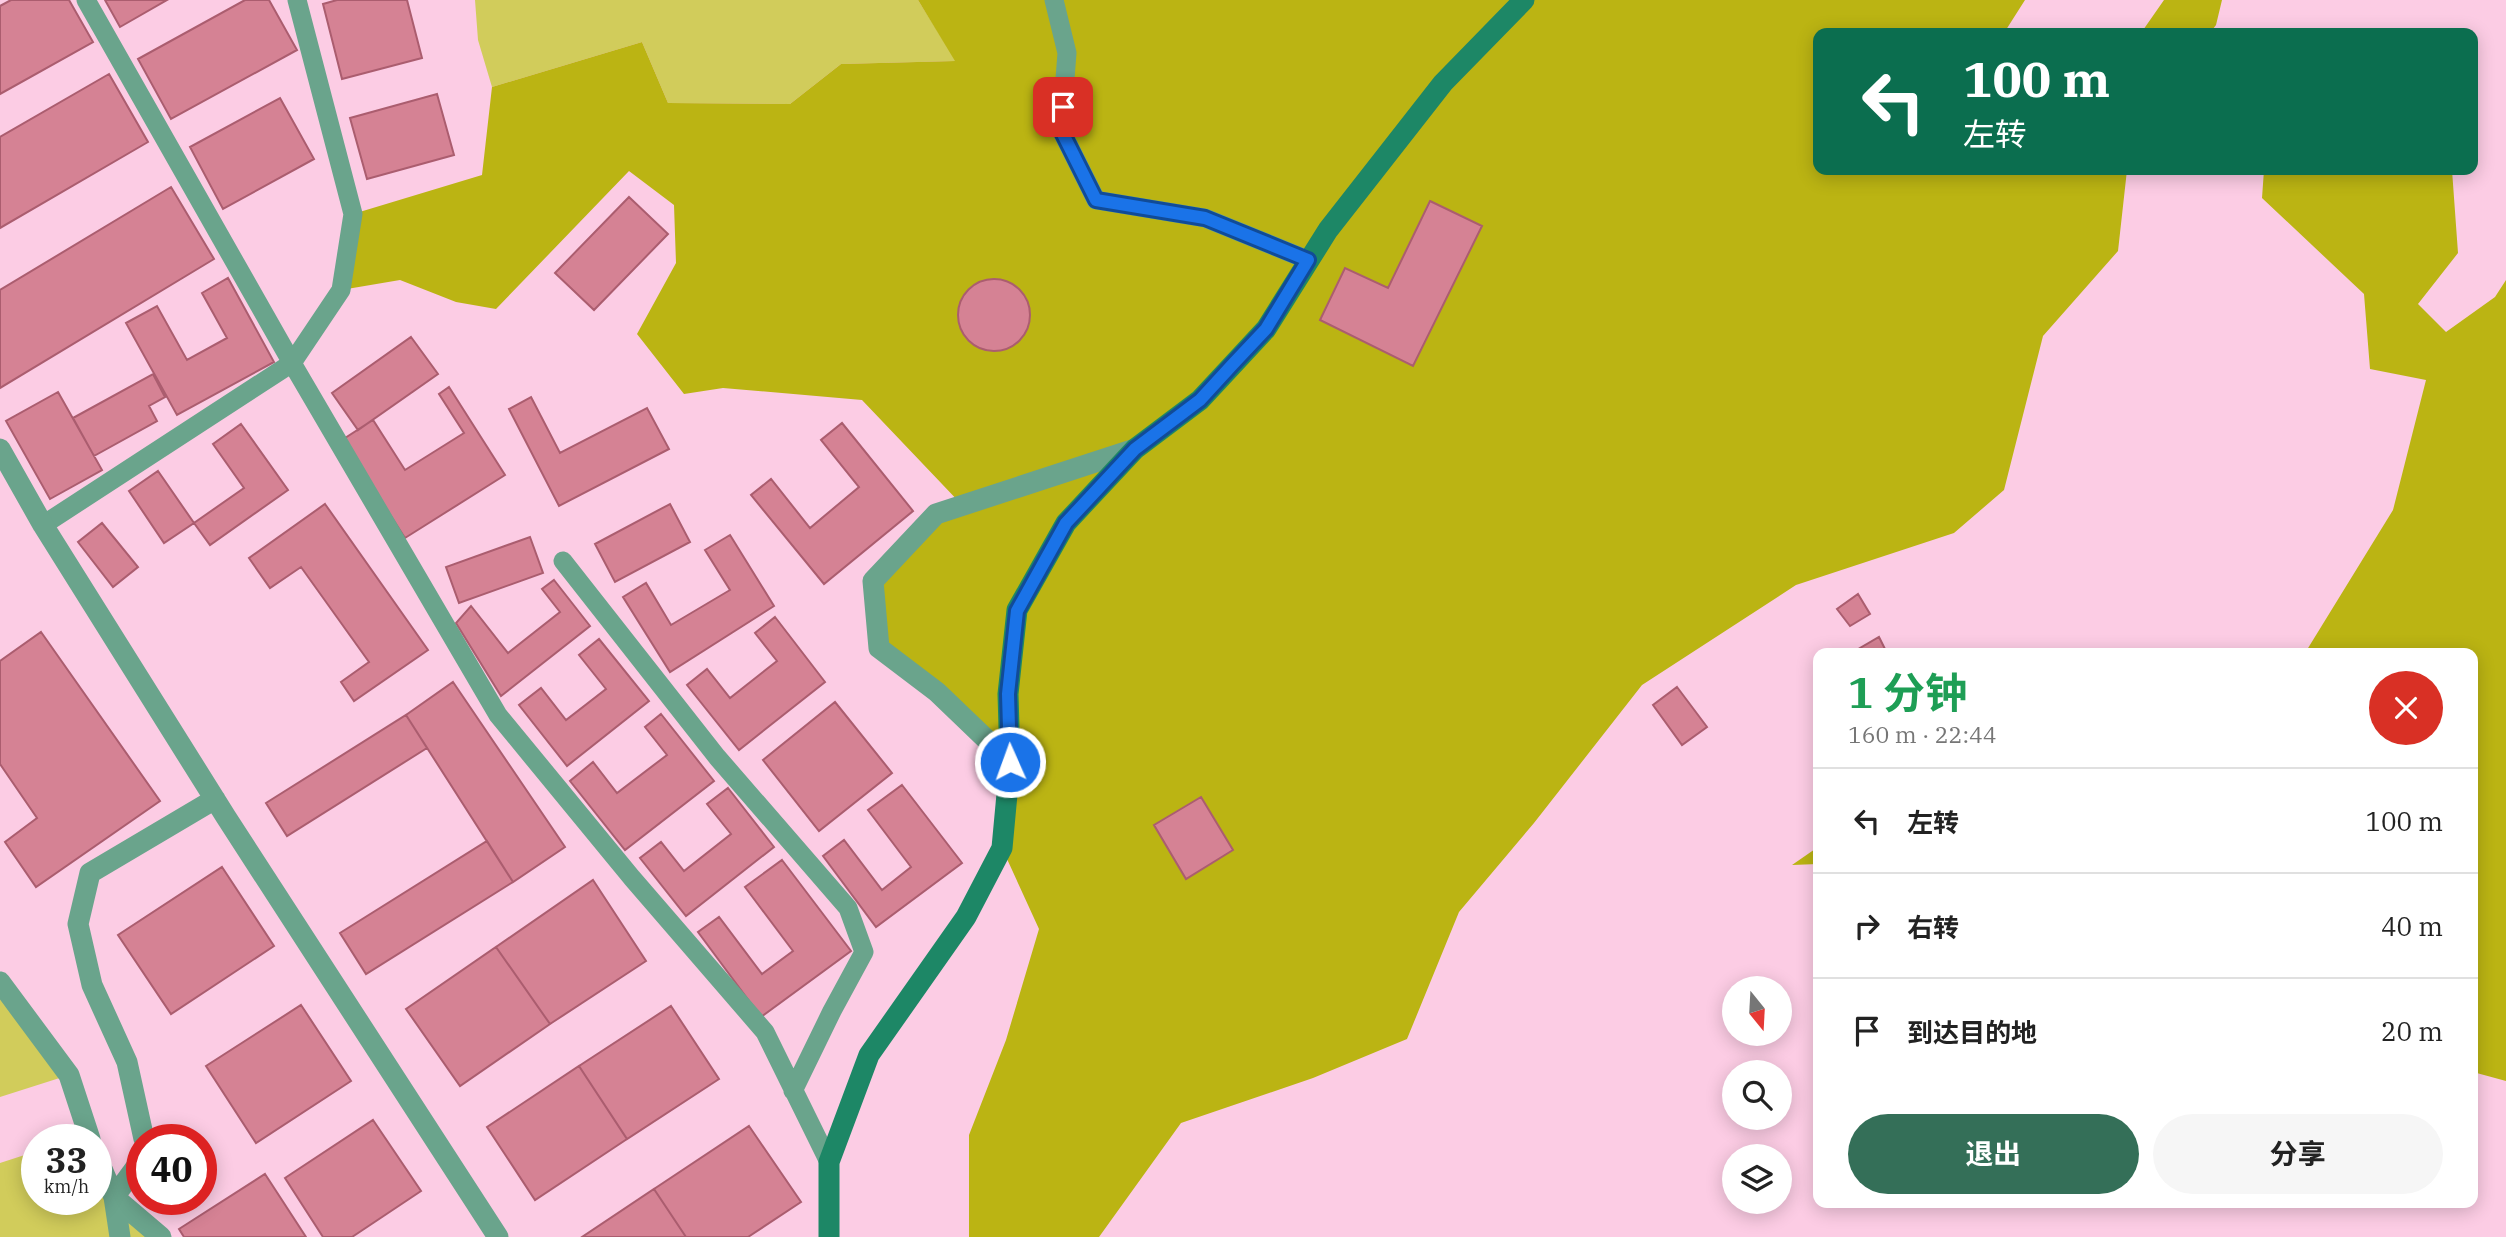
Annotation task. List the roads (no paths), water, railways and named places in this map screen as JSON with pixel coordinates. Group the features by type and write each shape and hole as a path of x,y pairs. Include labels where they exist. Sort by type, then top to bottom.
{"street":[{"path":"829,1237 829,1162 869,1055 966,917 1002,848 1010,762 1008,694 1017,611 1066,523 1135,449 1200,400 1266,329 1328,230 1443,83 1524,0"},
{"path":"0,449 43,525 215,799 498,1237"},
{"path":"1010,762 937,692 879,648 873,581 936,514 1135,449"},
{"path":"141,1124 127,1062 92,985 78,924 90,873 215,799"},
{"path":"0,982 69,1075 85,1124"},
{"path":"114,1197 126,1181"},
{"path":"112,1192 120,1237"},
{"path":"114,1197 161,1237"}],"lane":[{"path":"86,0 292,363 498,715 632,878 765,1032 829,1162"},
{"path":"43,525 292,363 341,290 353,214 297,0"},
{"path":"1054,0 1067,53 1061,130 1096,200 1205,218 1308,260"},
{"path":"563,561 717,757 848,908 864,952 793,1091"}]}
